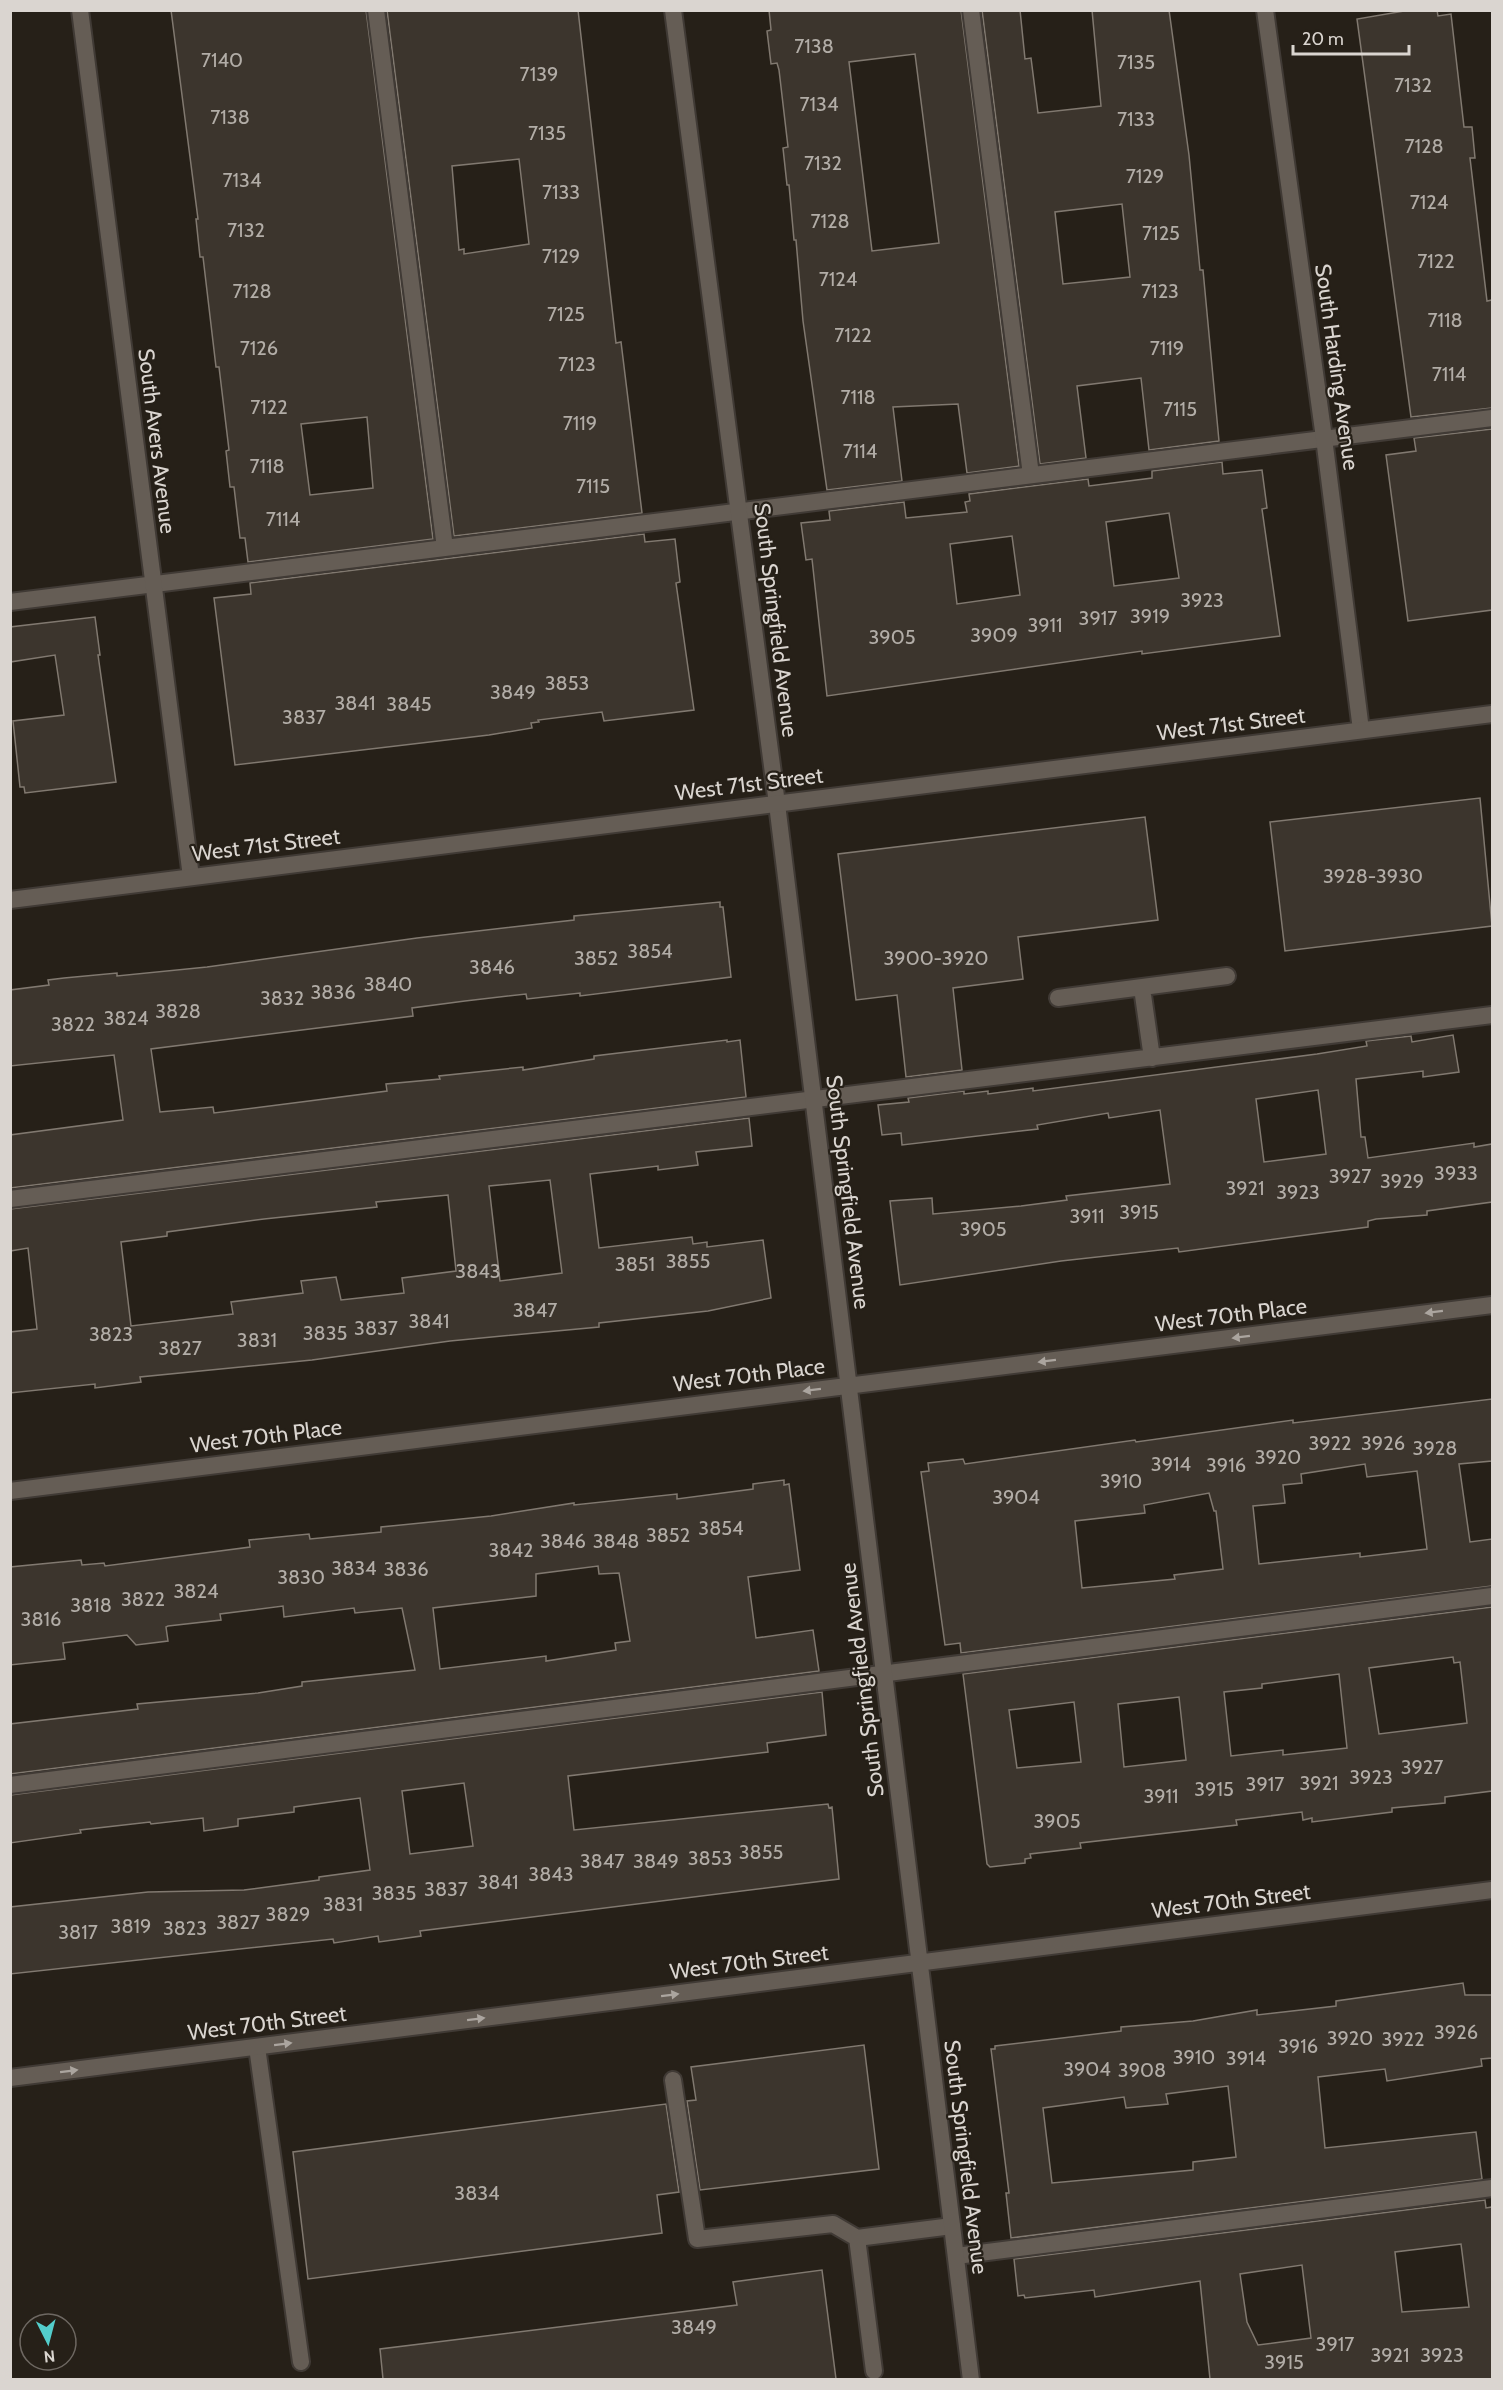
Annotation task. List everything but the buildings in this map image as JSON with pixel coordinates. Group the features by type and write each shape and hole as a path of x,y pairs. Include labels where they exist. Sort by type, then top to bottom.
{"street":[{"name":"South Avers Avenue","path":"80,10 191,877"},
{"path":"376,10 445,548"},
{"name":"South Springfield Avenue","path":"673,10 777,804 971,2379"},
{"path":"971,10 1031,475"},
{"name":"South Harding Avenue","path":"1265,10 1324,438 1361,730"},
{"path":"10,602 1492,418"},
{"name":"West 71st Street","path":"10,900 1492,714"},
{"path":"1058,998 1227,976"},
{"path":"1142,988 1152,1058"},
{"path":"10,1199 1492,1015"},
{"name":"West 70th Place","path":"10,1491 1492,1305"},
{"path":"10,1785 1492,1596"},
{"name":"West 70th Street","path":"10,2078 1492,1890"},
{"path":"257,2047 301,2362"},
{"path":"673,2080 697,2239 833,2223 857,2238 952,2226"},
{"path":"956,2256 1492,2188"},
{"path":"857,2238 874,2372"}]}
